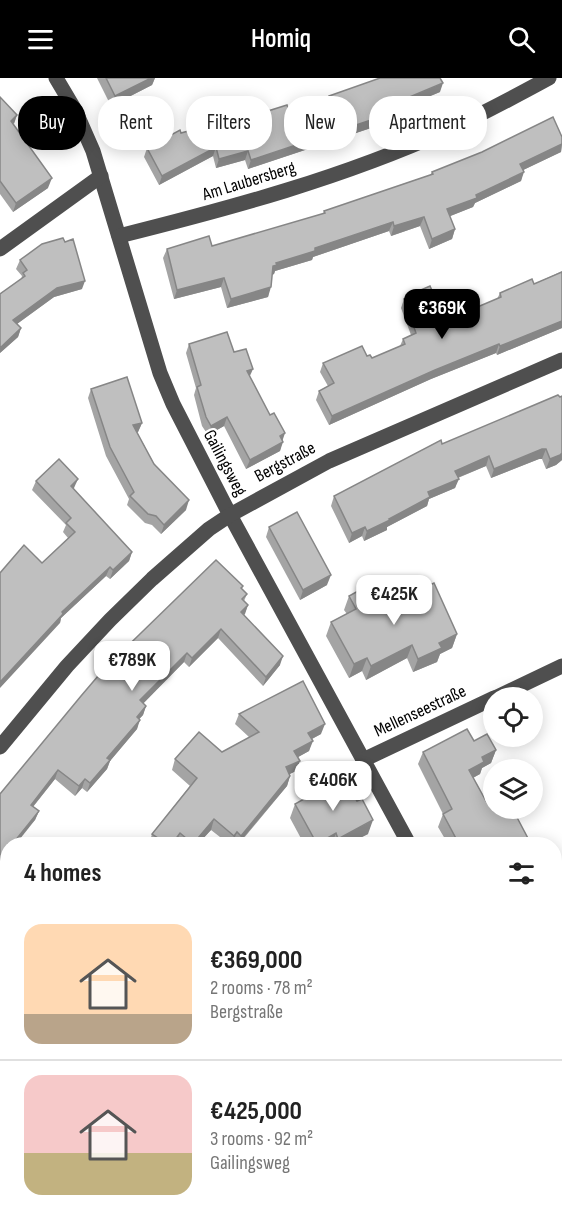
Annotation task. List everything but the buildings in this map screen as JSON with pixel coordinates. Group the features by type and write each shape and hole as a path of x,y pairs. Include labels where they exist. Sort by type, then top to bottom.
{"street":[{"name":"Gailingsweg","path":"56,78 86,133 166,388 230,515 406,837"},
{"name":"Am Laubersberg","path":"119,236 261,199 367,163 448,130 549,78"},
{"path":"0,249 101,176"},
{"name":"Bergstraße","path":"0,747 67,666 110,620 169,563 209,529 230,515 329,461 562,360"},
{"name":"Mellenseestraße","path":"517,687 562,666"},
{"name":"Mellenseestraße","path":"363,759 483,703"}]}
